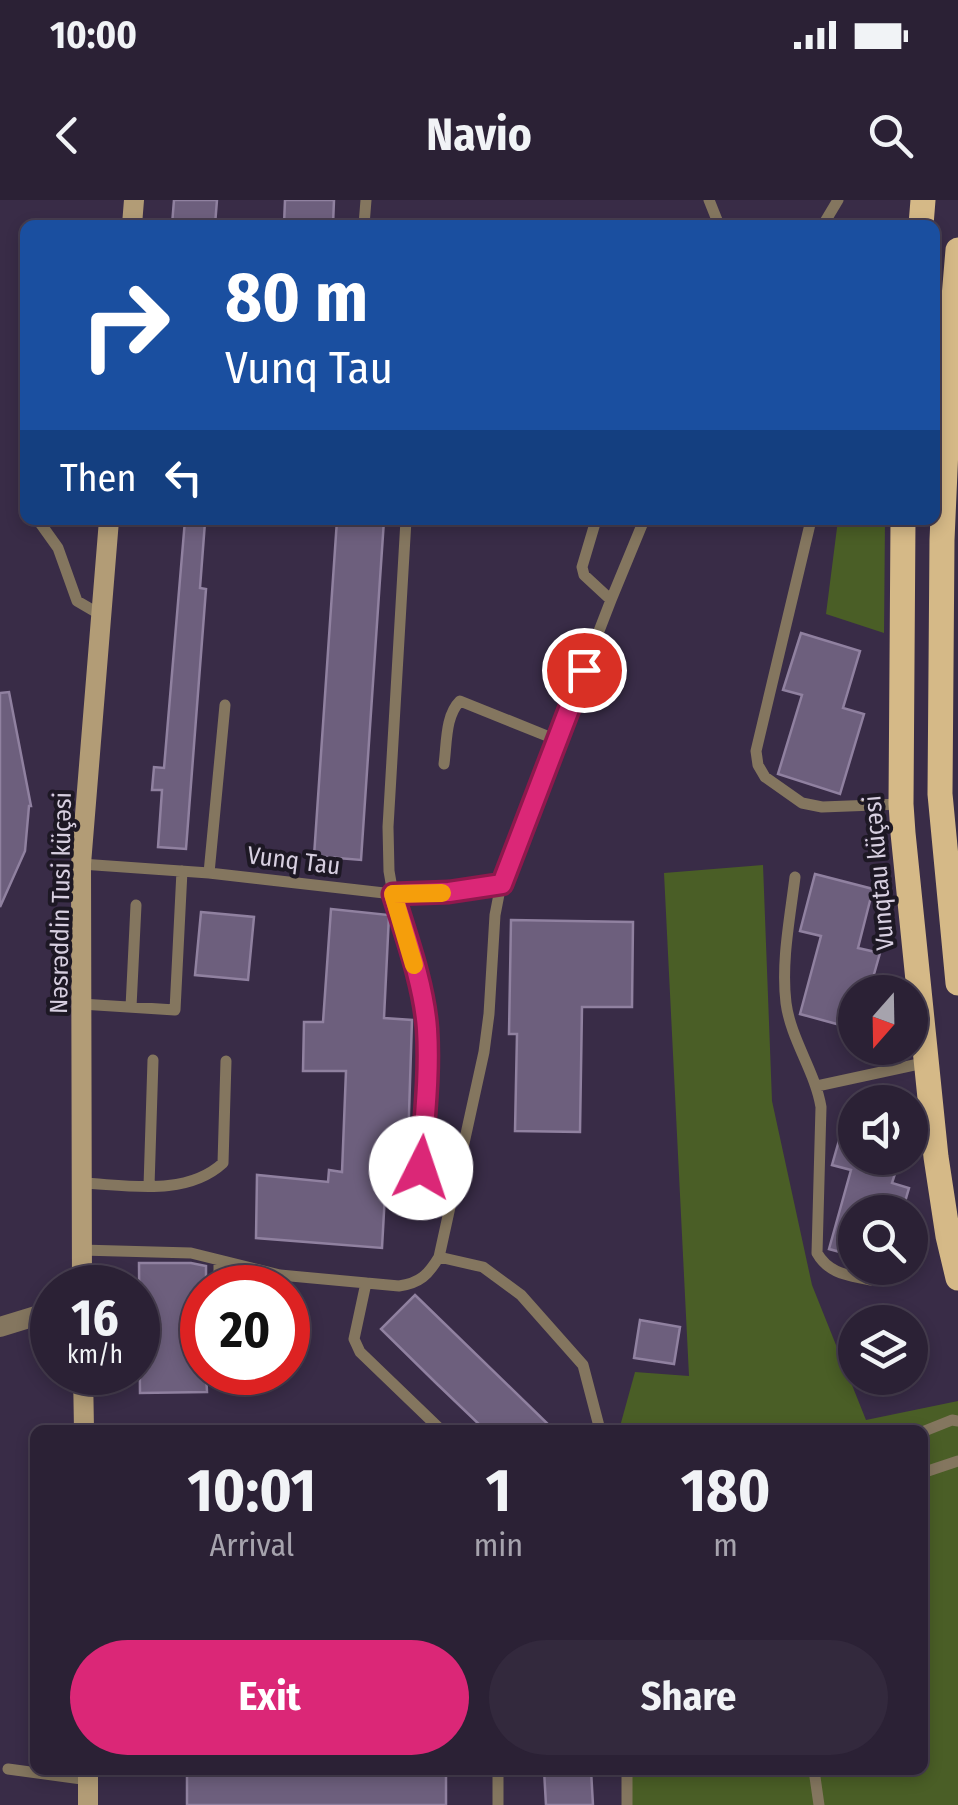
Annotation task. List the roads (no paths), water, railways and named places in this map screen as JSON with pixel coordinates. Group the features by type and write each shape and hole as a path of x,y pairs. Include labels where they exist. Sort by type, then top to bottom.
{"main road":[{"path":"958,250 942,540 940,794 958,983"},
{"name":"Nəsrəddin Tusi küçəsi","path":"81,1265 81,864 108,525"},
{"name":"Vunqtau küçəsi","path":"903,525 900,804 919,975"},
{"name":"Vunqtau küçəsi","path":"928,1062 936,1157 958,1278"},
{"path":"83,1395 84,1425"},
{"path":"88,1775 88,1805"}],"street":[{"path":"0,1327 30,1318"}],"lane":[{"path":"42,525 58,548 77,601 101,615"},
{"path":"406,525 388,827 393,894 427,1024 418,1206"},
{"path":"595,525 582,567 584,575 611,600"},
{"path":"81,1250 191,1253 280,1275 399,1286 416,1284 429,1273 439,1257 484,1052 495,915 502,884 642,525"},
{"path":"810,525 756,751 758,765 765,777 802,803 822,807 900,804"},
{"path":"444,764 450,715 460,701 557,740"},
{"path":"209,873 225,706"},
{"name":"Vunq Tau","path":"81,864 209,873 393,894 449,892 502,884"},
{"path":"82,1004 175,1010 182,871"},
{"path":"795,877 785,968 786,1005 817,1086 820,1107 817,1253 824,1266 838,1272"},
{"path":"131,1007 136,904"},
{"path":"149,1186 153,1060"},
{"path":"82,1183 186,1184 209,1176 223,1163 226,1061"},
{"path":"817,1086 914,1065"},
{"path":"439,1257 483,1268 521,1295 583,1365 599,1425"},
{"path":"219,1260 219,1265"},
{"path":"366,1283 354,1339 360,1352 436,1425"},
{"path":"928,1430 958,1421"},
{"path":"928,1471 958,1461"},
{"path":"8,1769 30,1771"},
{"path":"498,1775 498,1805"},
{"path":"626,1775 627,1805"},
{"path":"815,1775 819,1805"}]}
